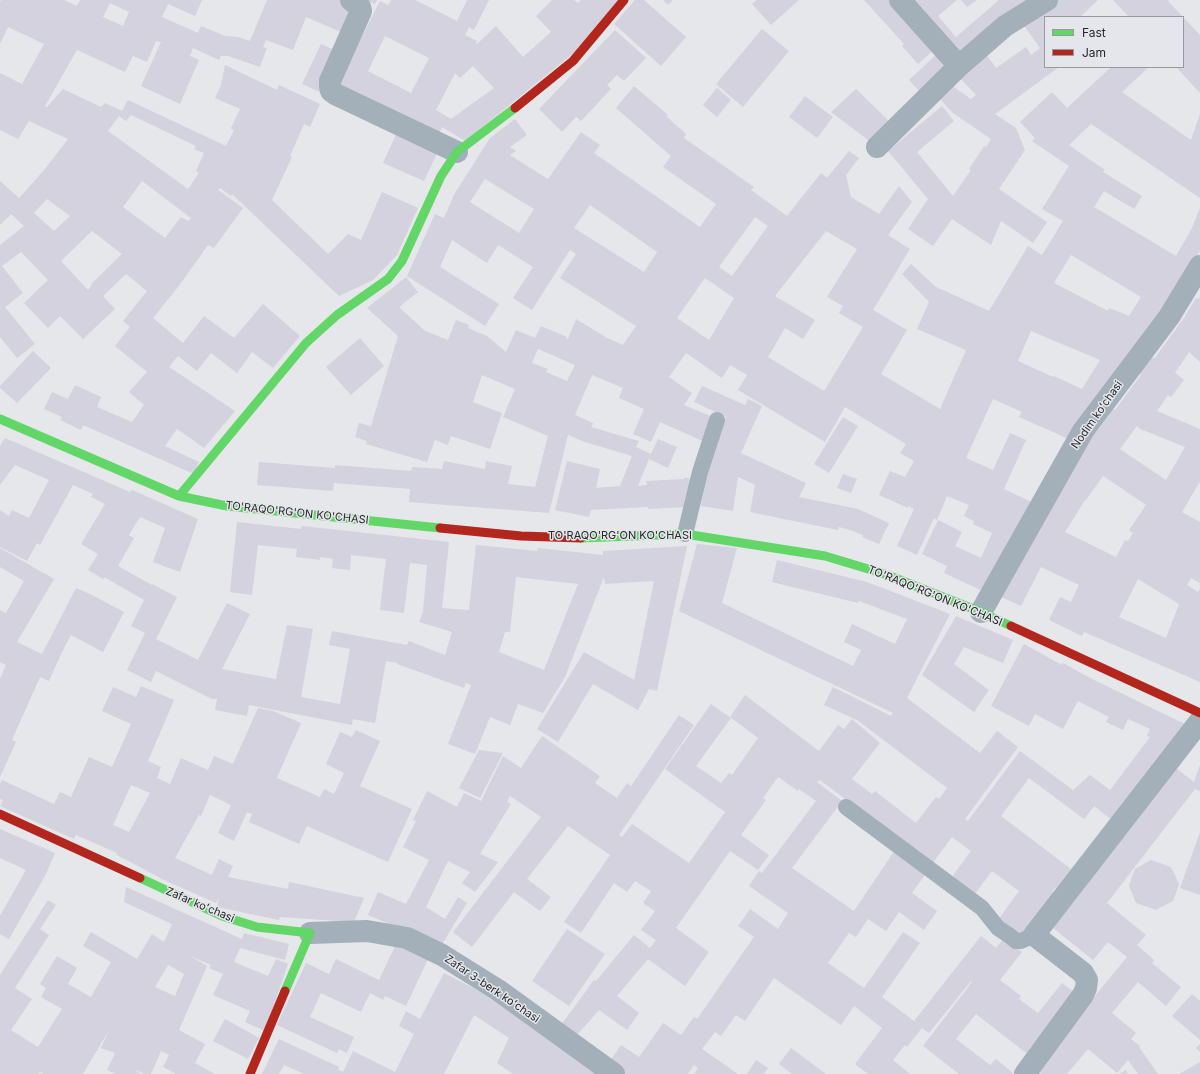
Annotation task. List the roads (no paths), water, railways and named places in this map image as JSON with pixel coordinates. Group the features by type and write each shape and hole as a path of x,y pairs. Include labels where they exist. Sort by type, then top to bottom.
{"street":[{"path":"351,0 360,7 361,11 330,81 331,91 457,152"},
{"path":"179,496 306,343 337,315 388,279 402,261 441,176 457,152 521,104 573,61 624,0"},
{"path":"900,0 959,66"},
{"path":"877,147 959,66 1005,26 1047,0"},
{"name":"Nodim koʻchasi","path":"981,612 1083,431 1169,317 1200,266"},
{"name":"TO'RAQO'RG'ON KO'CHASI","path":"0,420 179,496 227,506 521,536 586,538 685,534 826,556 885,574 981,612 1200,713"},
{"path":"1024,1074 1083,994 1086,988 1087,980 1083,972 1034,935 1200,721"},
{"name":"Zafar koʻchasi","path":"0,814 222,916 257,927 310,932"},
{"name":"Zafar 3-berk koʻchasi","path":"310,932 367,931 407,938 442,955 498,990 614,1074"},
{"path":"250,1074 310,932"}],"lane":[{"path":"685,534 700,472 718,420"},
{"path":"846,807 982,908 998,928 1016,941 1021,941 1034,935"}]}
